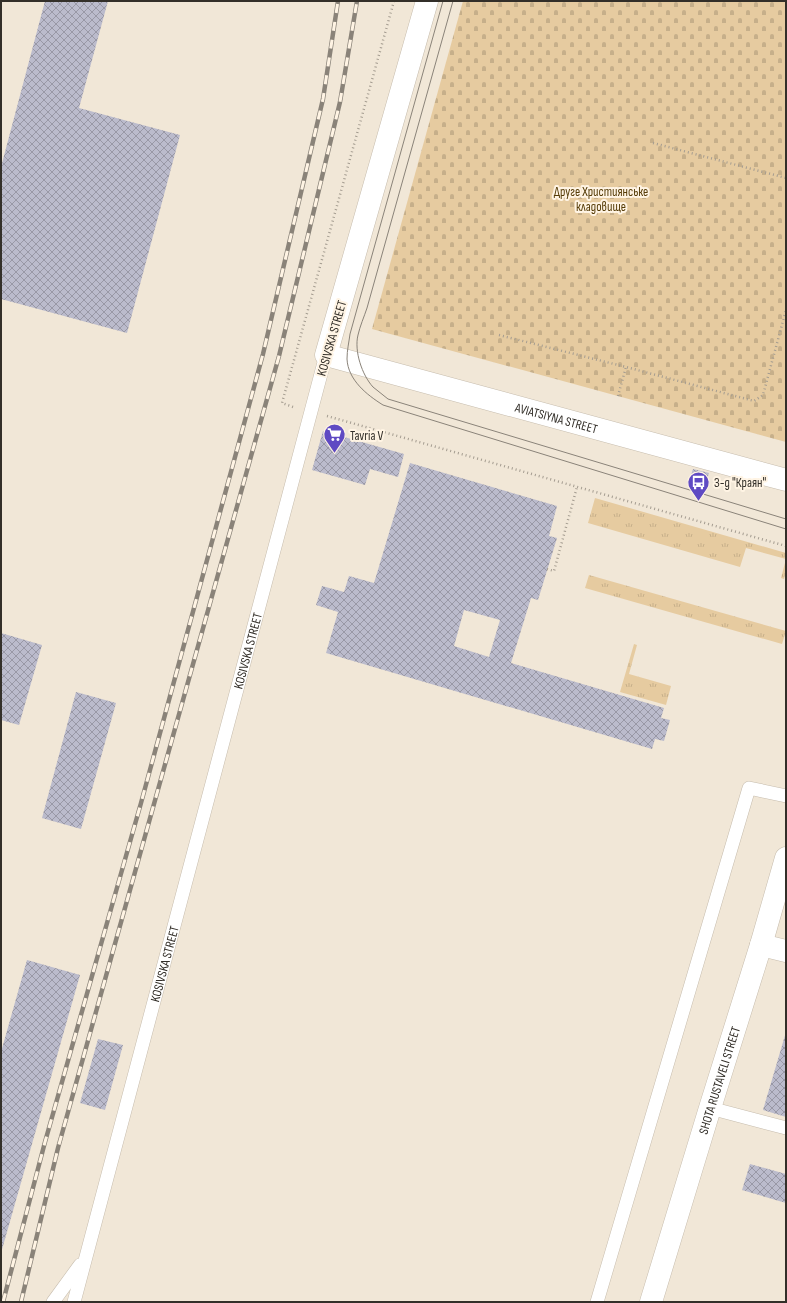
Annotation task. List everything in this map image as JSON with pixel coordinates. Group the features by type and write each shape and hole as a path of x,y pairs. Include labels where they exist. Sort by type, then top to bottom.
{"street":[{"name":"KOSIVSKA STREET","path":"326,354 428,1"},
{"name":"AVIATSIYNA STREET","path":"326,354 786,480"},
{"name":"SHOTA RUSTAVELI STREET","path":"651,1302 761,945 786,858"},
{"path":"761,945 786,951"}],"lane":[{"name":"KOSIVSKA STREET","path":"74,1302 326,354"},
{"path":"598,1302 749,788 786,796"},
{"path":"710,1108 786,1128"},
{"path":"53,1302 85,1258"}],"path":[{"path":"394,1 282,404 786,546"},
{"path":"653,143 786,178"},
{"path":"499,335 754,401 762,395 786,310"},
{"path":"618,396 626,367"},
{"path":"547,569 554,571 577,487"}],"green space":[{"name":"Друге Християнське кладовище","path":"463,1 786,1 786,442 372,329"},
{"path":"595,498 786,553 786,559 746,548 740,567 588,523"},
{"path":"786,559 786,572 784,579 781,578"},
{"path":"589,575 786,631 782,644 585,588"},
{"path":"634,644 637,645 629,674 671,686 666,705 620,692"}],"building":[{"path":"45,1 108,1 79,108 180,135 127,333 1,299 1,167"},
{"path":"323,431 404,454 398,477 370,469 365,485 312,470"},
{"path":"410,463 557,506 549,536 557,538 538,600 531,598 511,663 664,708 661,718 670,720 664,741 655,739 652,749 326,653 338,612 316,605 322,586 344,592 349,576 374,583","holes":["464,610 500,620 489,657 454,646"]},
{"path":"693,469 709,473 706,482 690,478"},
{"path":"1,633 42,645 19,725 1,720"},
{"path":"76,692 116,703 81,829 42,818"},
{"path":"27,960 80,975 1,1253 1,1052"},
{"path":"786,1032 786,1117 763,1110"},
{"path":"98,1039 123,1045 105,1110 80,1103"},
{"path":"750,1164 786,1174 786,1203 742,1190"}],"tram line":[{"path":"443,1 350,334 347,359 351,374 365,392 383,405 786,529"},
{"path":"453,1 367,308 358,335 358,355 365,376 373,387 388,399 786,519"}],"railway":[{"path":"3,1302 45,1142 141,803 263,354 323,99 338,1"},
{"path":"21,1302 58,1148 279,356 340,102 357,1"}],"place":[{"name":"Tavria V","path":"334,454"},
{"name":"З-д \"Краян\"","path":"698,502"}]}
